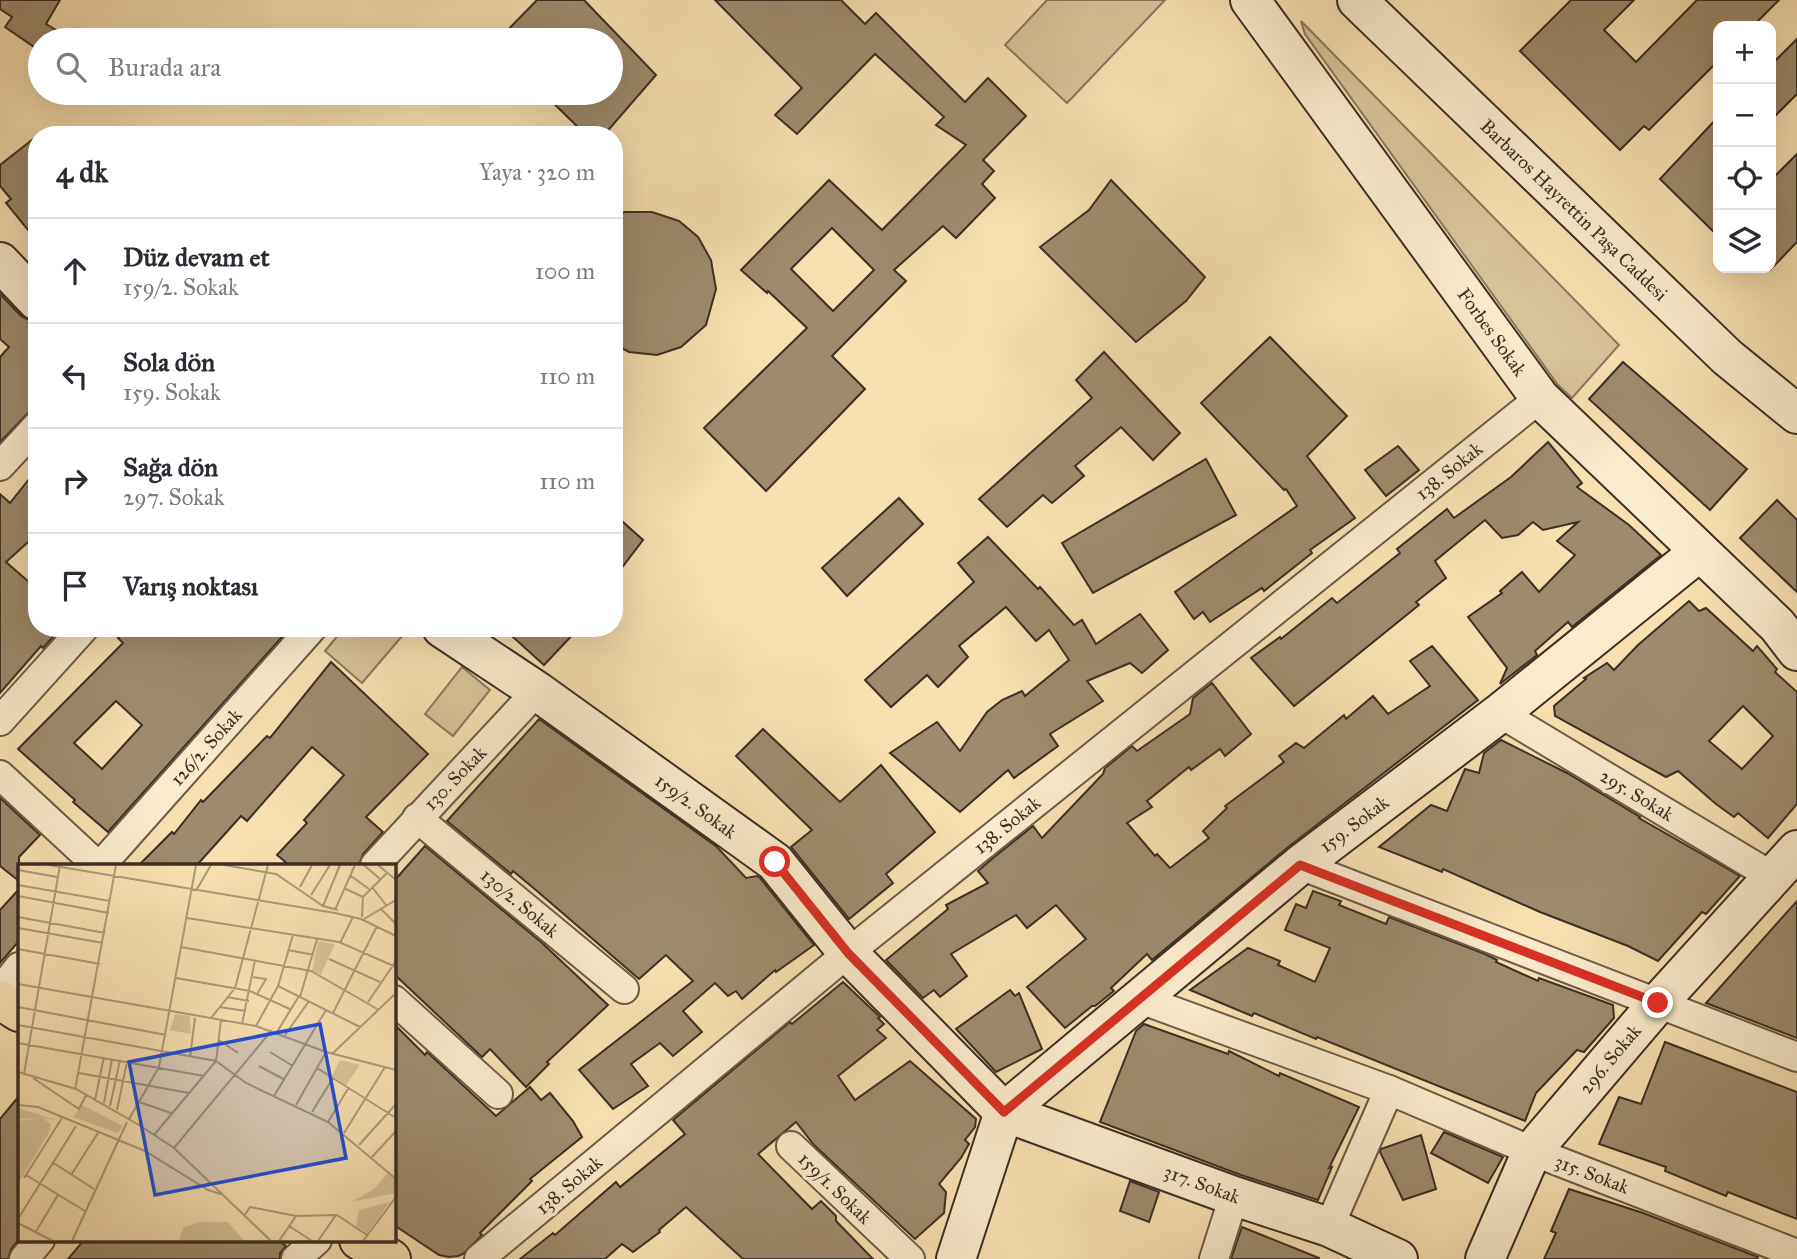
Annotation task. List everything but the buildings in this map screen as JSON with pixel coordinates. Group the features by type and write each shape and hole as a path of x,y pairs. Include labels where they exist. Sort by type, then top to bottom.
{"main road":[{"path":"0,1000 18,1011"},
{"path":"362,1242 391,1259"}],"street":[{"name":"Forbes Sokak","path":"1250,0 1540,398 1790,638"},
{"name":"Barbaros Hayrettin Paşa Caddesi","path":"1357,0 1727,357 1797,414"},
{"path":"0,262 28,292"},
{"name":"138. Sokak","path":"480,1259 848,953 1540,398"},
{"path":"0,467 28,436"},
{"name":"159. Sokak","path":"1004,1112 1300,865 1500,713 1699,552"},
{"path":"0,721 76,637"},
{"name":"126/2. Sokak","path":"100,864 304,637"},
{"name":"159/2. Sokak","path":"456,637 537,691 775,862 848,953 1004,1112"},
{"name":"130. Sokak","path":"376,864 537,691"},
{"name":"295. Sokak","path":"1500,713 1785,863"},
{"path":"0,775 98,864"},
{"name":"130/2. Sokak","path":"417,818 624,989"},
{"name":"296. Sokak","path":"1485,1259 1532,1151 1658,1003 1785,863"},
{"path":"1300,865 1797,1057"},
{"path":"0,991 18,968"},
{"name":"315. Sokak","path":"1140,999 1389,1090 1532,1151 1797,1254"},
{"path":"396,1002 498,1094"},
{"path":"1329,1227 1389,1090"},
{"path":"956,1259 1004,1112"},
{"name":"317. Sokak","path":"1004,1112 1234,1196 1329,1227 1398,1259"},
{"name":"159/1. Sokak","path":"791,1146 910,1259"},
{"path":"1214,1259 1234,1196"},
{"path":"24,1259 38,1242"},
{"path":"296,1259 315,1242"}],"shaded area":[{"path":"1047,0 1165,0 1067,103 1005,45"},
{"path":"1301,21 1619,345 1572,398 1558,385 1305,34"},
{"path":"337,637 401,637 362,683 325,651"},
{"path":"462,667 490,690 453,736 425,714"}],"route":[{"path":"775,862 848,953 1004,1112 1300,865 1658,1003"}]}
